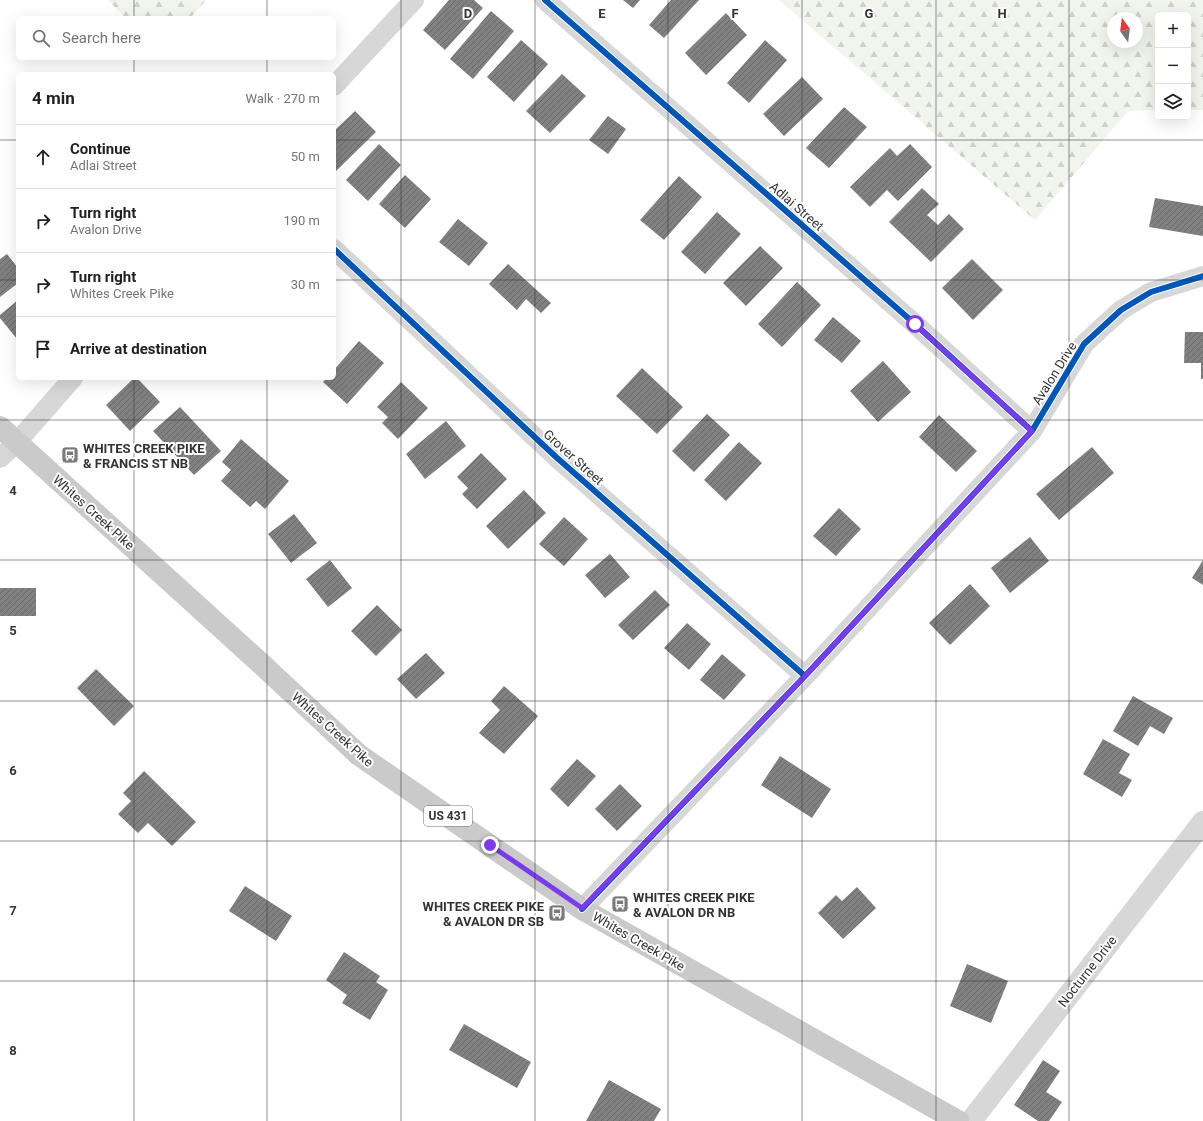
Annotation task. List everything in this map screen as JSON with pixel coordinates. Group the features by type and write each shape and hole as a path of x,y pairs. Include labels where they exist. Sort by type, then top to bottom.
{"main road":[{"name":"Whites Creek Pike","path":"0,427 359,755 582,908 958,1121"}],"street":[{"path":"336,84 414,0"},
{"name":"Adlai Street","path":"545,0 915,324 1032,431"},
{"name":"Grover Street","path":"336,251 556,457 805,676"},
{"name":"Avalon Drive","path":"582,908 805,676 1032,431 1084,344 1127,306 1151,292 1195,277"},
{"path":"0,458 71,380"},
{"name":"Nocturne Drive","path":"971,1121 1203,822"}],"green space":[{"path":"108,0 206,0 192,16 123,16"},
{"path":"779,0 1203,0 1203,110 1191,110 1191,12 1155,12 1155,110 1128,111 1035,220"}],"building":[{"path":"449,0 474,0 483,8 445,50 423,30"},
{"path":"623,0 640,0 633,8"},
{"path":"671,0 699,0 664,38 649,25"},
{"path":"491,11 514,31 473,79 450,59"},
{"path":"726,13 747,35 706,75 685,53"},
{"path":"521,40 548,64 514,102 487,77"},
{"path":"765,40 787,60 749,103 727,83"},
{"path":"562,74 586,96 550,133 526,111"},
{"path":"802,77 823,99 784,136 763,114"},
{"path":"844,107 867,127 829,168 806,148"},
{"path":"355,111 376,132 336,171 336,129"},
{"path":"608,116 626,129 608,154 589,140"},
{"path":"379,144 401,165 368,201 346,180"},
{"path":"910,144 932,167 898,201 887,190 870,207 850,187 890,148 897,156"},
{"path":"405,175 431,199 405,228 379,204"},
{"path":"679,176 702,197 664,240 640,220"},
{"path":"922,188 939,204 927,215 938,225 949,214 964,229 931,262 889,222"},
{"path":"1155,198 1203,206 1203,236 1149,227"},
{"path":"717,212 741,234 705,274 681,252"},
{"path":"458,219 488,243 469,266 439,242"},
{"path":"760,246 783,268 746,306 723,283"},
{"path":"7,254 16,265 16,285 0,297 0,259"},
{"path":"972,259 1003,290 973,320 942,288"},
{"path":"508,264 551,303 541,313 526,299 517,310 489,284"},
{"path":"797,282 821,305 782,347 758,324"},
{"path":"16,302 16,338 0,318 0,315"},
{"path":"833,317 861,341 842,363 814,340"},
{"path":"1185,332 1203,332 1203,379 1201,379 1201,363 1184,363"},
{"path":"359,341 384,363 347,404 323,382 325,380 336,380 336,368"},
{"path":"883,361 911,392 878,422 850,391"},
{"path":"642,368 683,407 657,434 616,396"},
{"path":"132,380 139,380 160,402 130,431 106,405"},
{"path":"401,382 428,408 398,439 382,423 388,417 377,407"},
{"path":"180,407 221,451 194,475 153,431"},
{"path":"707,414 730,435 694,472 672,451"},
{"path":"939,415 977,451 956,472 919,437"},
{"path":"446,421 466,446 425,479 406,454"},
{"path":"241,439 289,481 265,509 256,501 250,507 221,481 231,470 222,462"},
{"path":"739,442 762,463 726,501 704,480"},
{"path":"1092,447 1114,473 1059,520 1036,494"},
{"path":"481,453 507,479 477,509 462,494 468,488 457,477"},
{"path":"524,490 546,513 508,549 486,526"},
{"path":"839,508 861,529 836,556 813,536"},
{"path":"294,514 317,543 291,563 268,534"},
{"path":"564,517 588,539 564,566 539,544"},
{"path":"1030,537 1049,561 1010,593 991,568"},
{"path":"610,554 630,577 605,598 585,575"},
{"path":"330,560 352,588 328,607 306,579"},
{"path":"1203,560 1203,585 1192,578"},
{"path":"970,584 990,606 950,645 929,623"},
{"path":"0,588 36,588 36,616 0,616"},
{"path":"655,590 670,605 633,640 618,625"},
{"path":"377,605 402,630 376,656 351,631"},
{"path":"687,623 711,644 689,670 664,648"},
{"path":"426,653 445,673 416,699 397,679"},
{"path":"722,654 746,675 724,700 700,680"},
{"path":"96,669 134,706 114,726 77,688"},
{"path":"504,686 538,716 504,754 479,733 500,710 491,701"},
{"path":"1133,696 1173,718 1164,734 1150,726 1138,746 1113,731"},
{"path":"1103,739 1130,754 1119,773 1132,780 1122,797 1083,774"},
{"path":"780,756 831,789 812,818 761,785"},
{"path":"577,759 596,776 568,807 550,789"},
{"path":"144,771 196,822 172,846 148,823 138,833 118,814 131,801 123,793"},
{"path":"620,784 642,806 617,831 595,809"},
{"path":"245,886 292,916 276,941 229,911"},
{"path":"857,887 876,908 843,939 818,913 836,895 842,901"},
{"path":"344,952 380,976 376,982 388,990 370,1020 342,1003 347,995 326,980"},
{"path":"967,964 1008,981 991,1023 950,1006"},
{"path":"464,1024 531,1062 517,1088 449,1050"},
{"path":"1043,1060 1060,1071 1046,1092 1062,1102 1049,1121 1038,1121 1014,1105"},
{"path":"609,1080 661,1109 654,1121 586,1121"}],"cycle path":[{"path":"545,0 915,324 1032,431"},
{"path":"336,251 556,457 805,676"},
{"path":"582,909 805,676 1032,431 1084,344 1121,310 1151,292 1203,276"}],"place":[{"name":"WHITES CREEK PIKE & FRANCIS ST NB","path":"70,455"},
{"name":"WHITES CREEK PIKE & AVALON DR NB","path":"620,904"},
{"name":"WHITES CREEK PIKE & AVALON DR SB","path":"557,913"}],"route":[{"path":"490,845 582,908 805,676 1032,431 915,324"}]}
